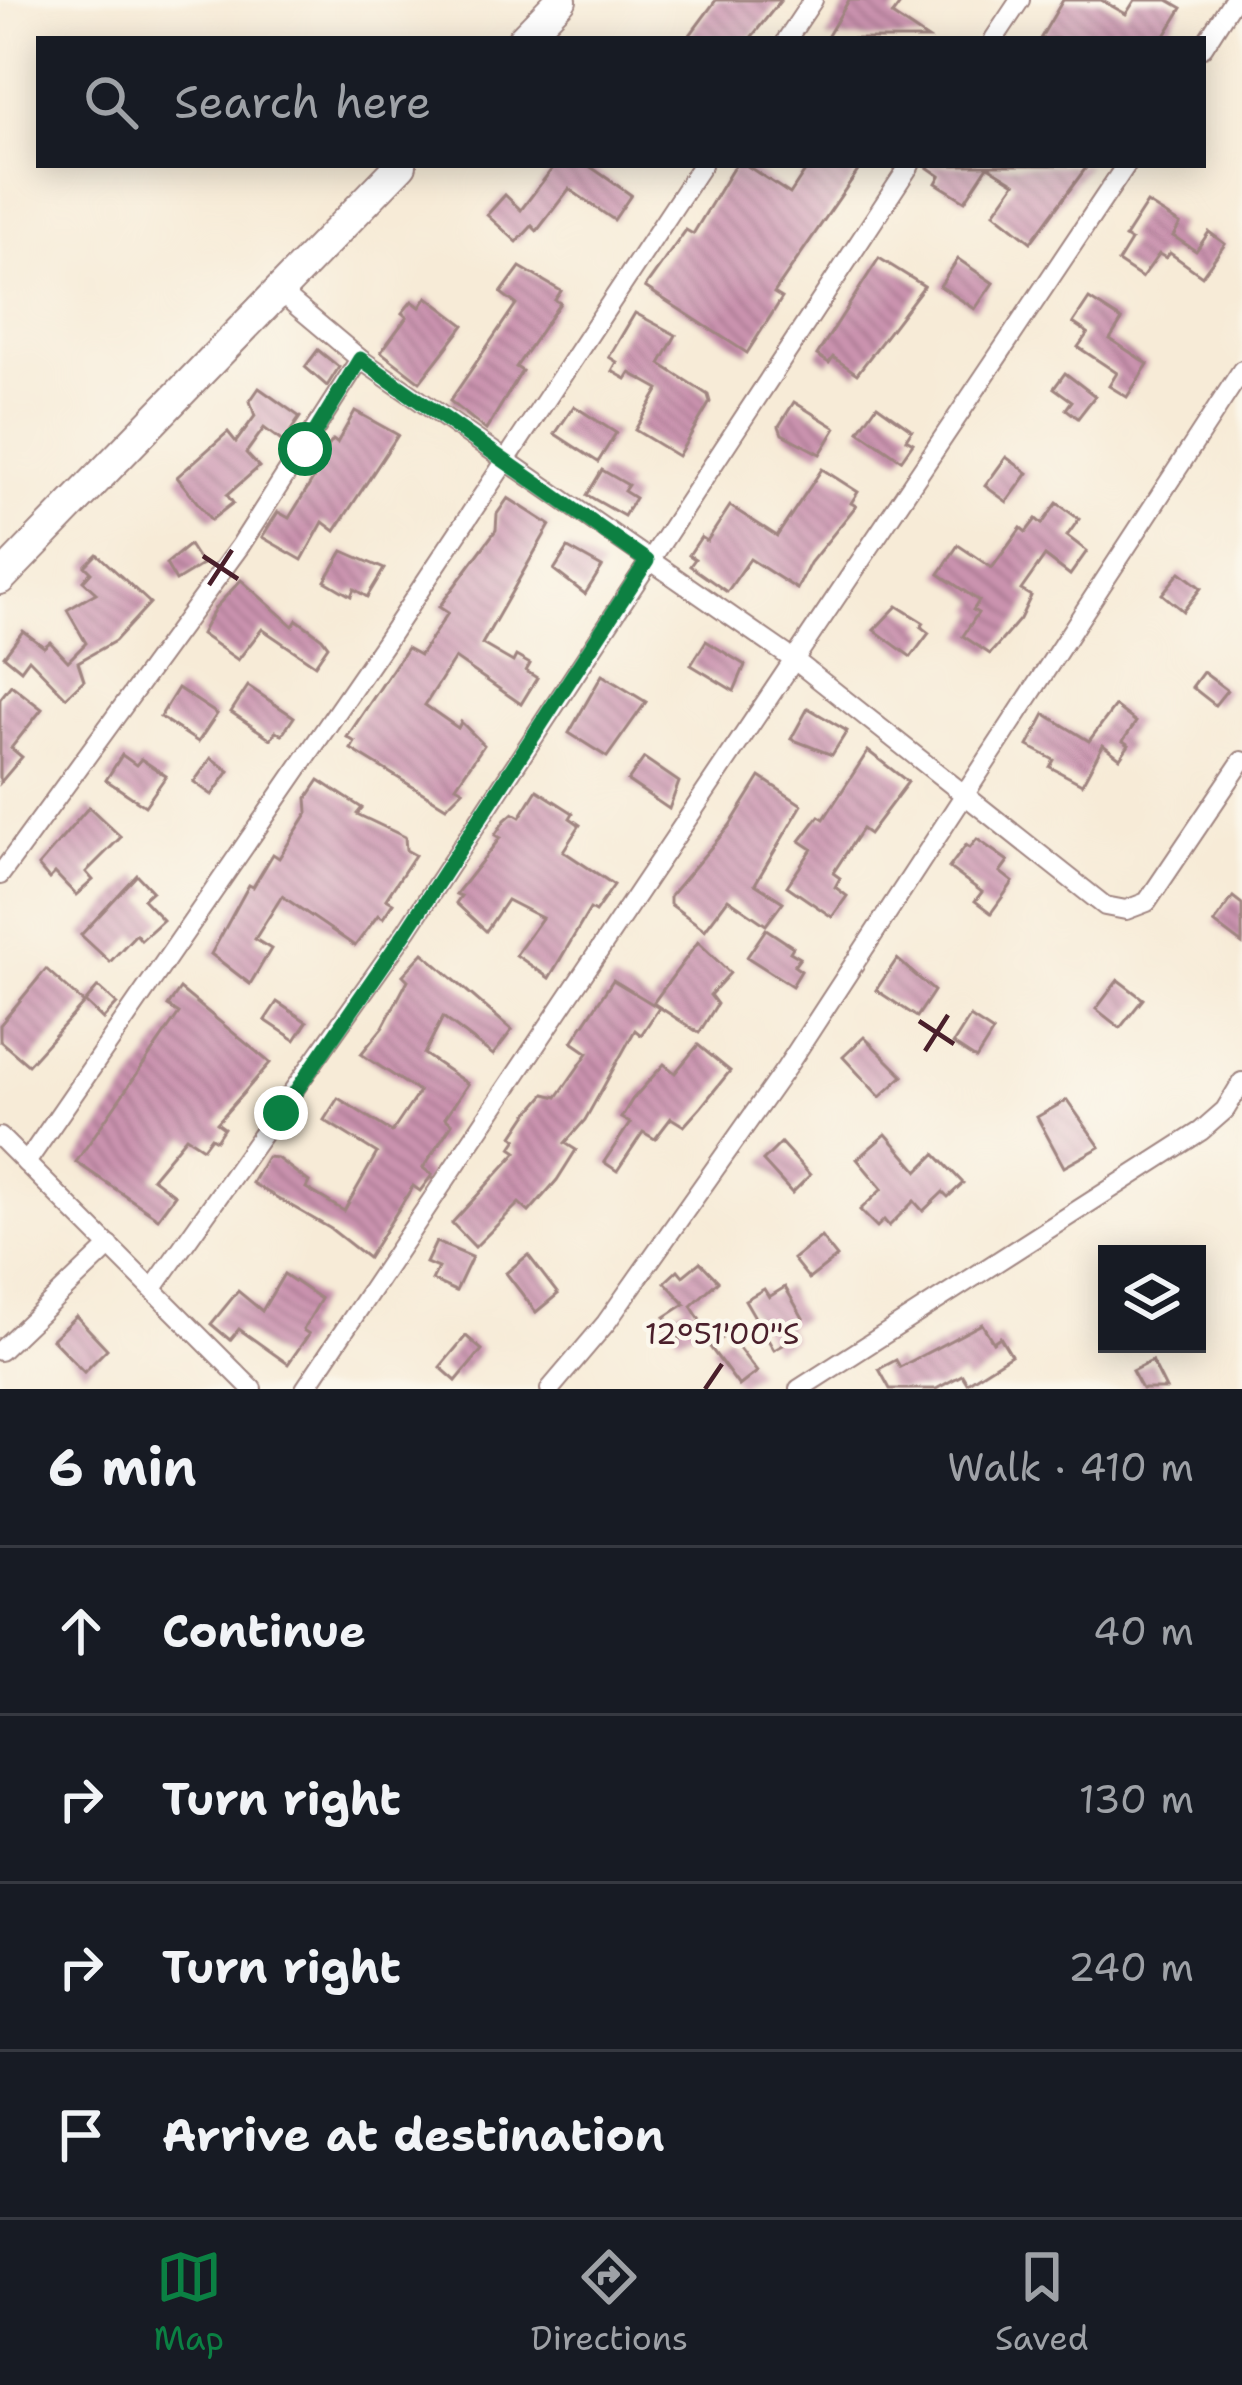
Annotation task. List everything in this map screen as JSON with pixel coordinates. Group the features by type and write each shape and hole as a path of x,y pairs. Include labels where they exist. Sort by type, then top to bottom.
{"main road":[{"path":"526,36 561,0"},
{"path":"0,579 398,168"}],"street":[{"path":"789,36 813,0"},
{"path":"996,36 1020,0"},
{"path":"1206,41 1233,0"},
{"path":"26,1163 386,641 502,459 700,168"},
{"path":"154,1287 407,930 908,168"},
{"path":"304,1389 1124,168"},
{"path":"279,291 360,359 796,662 1106,906 1126,910 1147,902 1242,761"},
{"path":"0,875 239,546 360,359"},
{"path":"550,1389 606,1322 786,1068 1242,370"},
{"path":"799,1389 1201,1131 1225,1111 1242,1082"},
{"path":"0,1137 154,1287 243,1386"},
{"path":"0,1351 110,1246"}],"building":[{"path":"716,0 781,0 752,36 689,36"},
{"path":"849,0 903,0 892,15 924,36 828,36"},
{"path":"1063,0 1101,0 1126,14 1135,0 1168,0 1182,8 1165,36 1042,36"},
{"path":"553,168 592,168 631,195 614,220 569,189 537,231 532,226 517,242 487,215 505,195 521,210"},
{"path":"733,168 751,168 790,194 807,168 860,168 774,293 782,298 747,353 645,287 686,230 693,234"},
{"path":"928,168 987,168 965,201 936,183 940,176"},
{"path":"991,168 1086,168 1031,242 994,213 1015,183"},
{"path":"1147,203 1180,224 1173,236 1196,251 1209,232 1225,244 1202,276 1170,253 1166,258 1159,254 1142,278 1118,262 1131,241 1125,237"},
{"path":"879,258 924,286 857,374 833,357 829,363 817,355"},
{"path":"958,259 993,283 975,309 940,286"},
{"path":"520,267 561,291 555,300 560,303 516,367 522,371 486,430 450,401 516,304 501,293"},
{"path":"427,297 464,325 420,382 381,352 407,317 402,313 412,301 420,307"},
{"path":"1089,299 1122,320 1110,339 1148,364 1127,397 1109,386 1117,373 1078,347 1088,333 1073,323"},
{"path":"635,313 676,335 660,364 708,395 710,402 678,456 635,430 659,389 630,373 626,379 612,371 617,362 609,357"},
{"path":"318,350 339,367 327,386 305,367"},
{"path":"1065,373 1095,396 1078,418 1066,409 1072,401 1054,388"},
{"path":"259,388 300,417 283,442 264,428 246,453 259,467 227,495 233,503 211,520 177,477 228,432 236,442 255,416 250,401"},
{"path":"794,402 836,428 820,454 782,434 779,426"},
{"path":"877,405 912,430 906,439 913,443 901,460 859,431"},
{"path":"574,406 616,433 598,462 555,434"},
{"path":"355,411 398,435 335,531 323,522 302,560 262,537 278,512 289,518 320,468 315,464 333,440 337,443"},
{"path":"1006,457 1028,473 1007,502 985,486"},
{"path":"822,469 858,492 851,503 856,506 810,563 797,589 750,559 727,592 690,566 695,559 689,555 701,537 707,541 730,506 777,536"},
{"path":"602,470 628,485 624,491 635,498 624,516 587,495"},
{"path":"508,498 550,525 482,644 513,662 516,656 530,664 526,671 537,678 521,704 455,658 425,705 458,728 461,722 484,745 456,786 463,790 446,807 351,749 355,742 347,737 407,648 420,655 448,613 439,607 496,530 497,514"},
{"path":"1057,503 1079,519 1067,536 1087,551 1070,575 1045,556 1021,590 1031,596 1020,619 990,654 963,636 978,613 973,610 979,601 939,574 958,545 992,568 1021,528 1026,532 1036,519 1042,524"},
{"path":"189,545 202,565 176,581 166,564"},
{"path":"568,548 602,567 585,594 554,570"},
{"path":"343,551 384,569 367,597 354,589 351,596 325,581"},
{"path":"97,554 150,603 115,641 78,662 84,680 66,697 29,659 21,670 4,656 23,631 44,647 50,642 68,661 86,643 67,610 96,593 83,581 91,572 85,566"},
{"path":"1180,572 1201,588 1183,611 1162,594"},
{"path":"241,580 293,626 297,620 322,638 328,646 315,665 262,629 238,660 201,634 215,608"},
{"path":"897,606 924,623 921,627 929,633 911,657 874,630"},
{"path":"706,641 745,665 734,691 691,665"},
{"path":"1203,672 1227,690 1215,705 1192,687"},
{"path":"602,675 646,702 607,757 569,733"},
{"path":"11,685 42,709 11,748 22,757 0,783 0,699"},
{"path":"248,686 294,717 282,735 276,731 271,739 231,712"},
{"path":"178,688 217,714 198,742 160,717"},
{"path":"1115,706 1136,722 1123,741 1129,745 1120,758 1103,745 1082,784 1050,767 1054,760 1028,746 1045,714 1089,741"},
{"path":"808,708 847,731 832,755 791,739"},
{"path":"868,751 908,782 869,834 862,829 833,873 840,878 835,887 847,896 832,917 787,886 812,849 800,841 819,816 824,819"},
{"path":"122,755 136,765 141,759 166,776 145,806 106,780"},
{"path":"211,758 229,771 212,795 194,782"},
{"path":"644,758 679,782 669,809 628,781"},
{"path":"760,777 802,805 755,884 783,902 766,925 728,899 705,930 670,904 670,896 730,825"},
{"path":"319,780 362,808 357,814 405,837 406,850 415,855 386,899 393,903 355,946 282,896 255,939 271,949 250,984 211,954 249,885 253,887 273,854 279,858 308,812 307,798"},
{"path":"537,790 573,813 570,818 580,825 563,851 614,885 595,912 590,909 549,978 516,955 542,918 507,900 486,931 456,903 461,896 456,894 500,838 495,835 505,820 513,813 520,817"},
{"path":"89,807 121,837 86,872 93,880 76,895 55,873 49,879 38,866"},
{"path":"977,839 1008,861 1000,872 1013,882 991,913 975,901 982,892 949,868 966,845 970,848"},
{"path":"137,875 152,891 143,899 163,920 141,940 136,934 110,962 81,935"},
{"path":"1233,897 1242,904 1242,944 1214,923"},
{"path":"766,929 793,947 790,952 800,958 794,966 801,971 792,986 747,957"},
{"path":"698,942 730,973 710,995 717,1004 699,1033 653,1003"},
{"path":"423,953 512,1030 493,1055 443,1017 424,1054 468,1084 445,1118 452,1124 423,1168 432,1175 420,1191 413,1186 368,1258 331,1229 252,1183 267,1157 277,1158 309,1182 306,1188 344,1211 377,1153 324,1120 338,1098 392,1132 419,1092 361,1054 383,1027 408,980 403,975"},
{"path":"897,959 934,991 917,1017 876,990"},
{"path":"46,969 84,1003 28,1065 0,1041 0,1025"},
{"path":"613,980 659,1008 641,1035 635,1030 585,1120 565,1143 576,1150 557,1180 529,1212 519,1203 475,1247 452,1223 517,1152 511,1148 517,1139 513,1136 527,1115 545,1094 557,1097 588,1053 572,1042"},
{"path":"1118,980 1143,999 1120,1028 1096,1009"},
{"path":"98,987 117,1004 103,1019 85,1002"},
{"path":"180,989 270,1063 217,1123 224,1128 216,1140 211,1137 203,1148 186,1137 152,1178 175,1195 158,1218 76,1162 179,1013 168,1006"},
{"path":"277,1002 307,1022 295,1040 265,1020"},
{"path":"970,1017 993,1032 976,1059 953,1044"},
{"path":"864,1037 903,1076 880,1097 843,1057"},
{"path":"698,1045 730,1071 684,1126 671,1118 655,1139 643,1132 617,1171 604,1162 630,1123 621,1118 632,1100 664,1064 675,1073"},
{"path":"1067,1100 1100,1147 1064,1167 1037,1117"},
{"path":"886,1134 918,1171 935,1154 963,1183 948,1197 943,1192 923,1211 914,1201 889,1226 884,1220 877,1227 860,1210 882,1189 857,1159"},
{"path":"781,1143 810,1175 792,1193 763,1161"},
{"path":"821,1237 837,1257 809,1279 793,1259"},
{"path":"436,1242 472,1257 456,1291 432,1280 438,1268 426,1263"},
{"path":"528,1255 558,1294 536,1312 506,1273"},
{"path":"700,1262 718,1281 691,1306 703,1325 679,1339 665,1317 685,1304 665,1282 678,1270 683,1276"},
{"path":"284,1274 321,1299 303,1330 309,1334 288,1364 239,1329 230,1340 211,1324 238,1291 262,1311"},
{"path":"785,1287 803,1318 787,1327 794,1339 774,1350 745,1300 764,1289 769,1297"},
{"path":"76,1316 107,1349 84,1372 52,1339"},
{"path":"982,1324 993,1342 1000,1337 1011,1355 967,1383 962,1375 936,1389 890,1389 879,1369 896,1360 900,1367"},
{"path":"728,1334 757,1372 739,1386 710,1347"},
{"path":"466,1336 482,1350 456,1381 440,1367"},
{"path":"1152,1361 1166,1389 1142,1389 1132,1371"}],"route":[{"path":"281,1113 407,930 647,561 360,359 305,449"}]}
